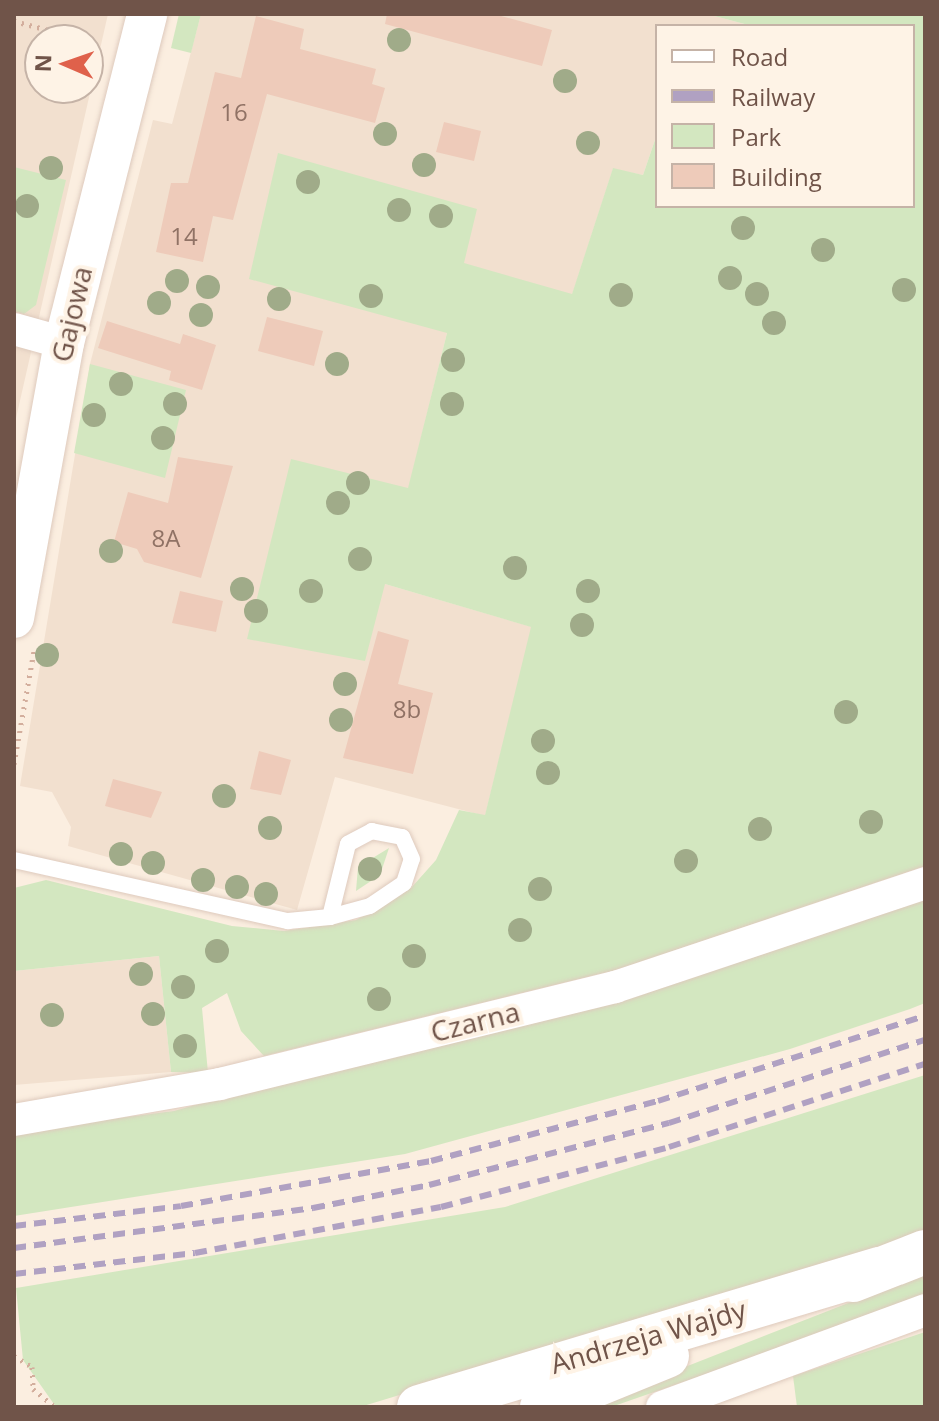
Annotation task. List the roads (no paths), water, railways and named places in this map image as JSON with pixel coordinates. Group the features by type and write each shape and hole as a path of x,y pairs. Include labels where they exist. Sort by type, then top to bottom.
{"main road":[{"name":"Andrzeja Wajdy","path":"542,1407 925,1252"},
{"name":"Andrzeja Wajdy","path":"419,1407 879,1269"}],"street":[{"name":"Gajowa","path":"14,618 64,343 147,14"},
{"path":"14,329 64,343"},
{"name":"Czarna","path":"14,1120 220,1084 615,987 925,883"},
{"path":"662,1407 925,1310"}],"lane":[{"path":"14,860 251,917 330,917 370,906 404,883 412,859 402,837 372,831 348,844 330,917"}],"railway":[{"path":"14,1226 181,1206 431,1161 658,1101 925,1016"},
{"path":"14,1248 313,1208 429,1185 669,1123 925,1040"},
{"path":"14,1274 195,1253 441,1207 669,1147 925,1064"}]}
